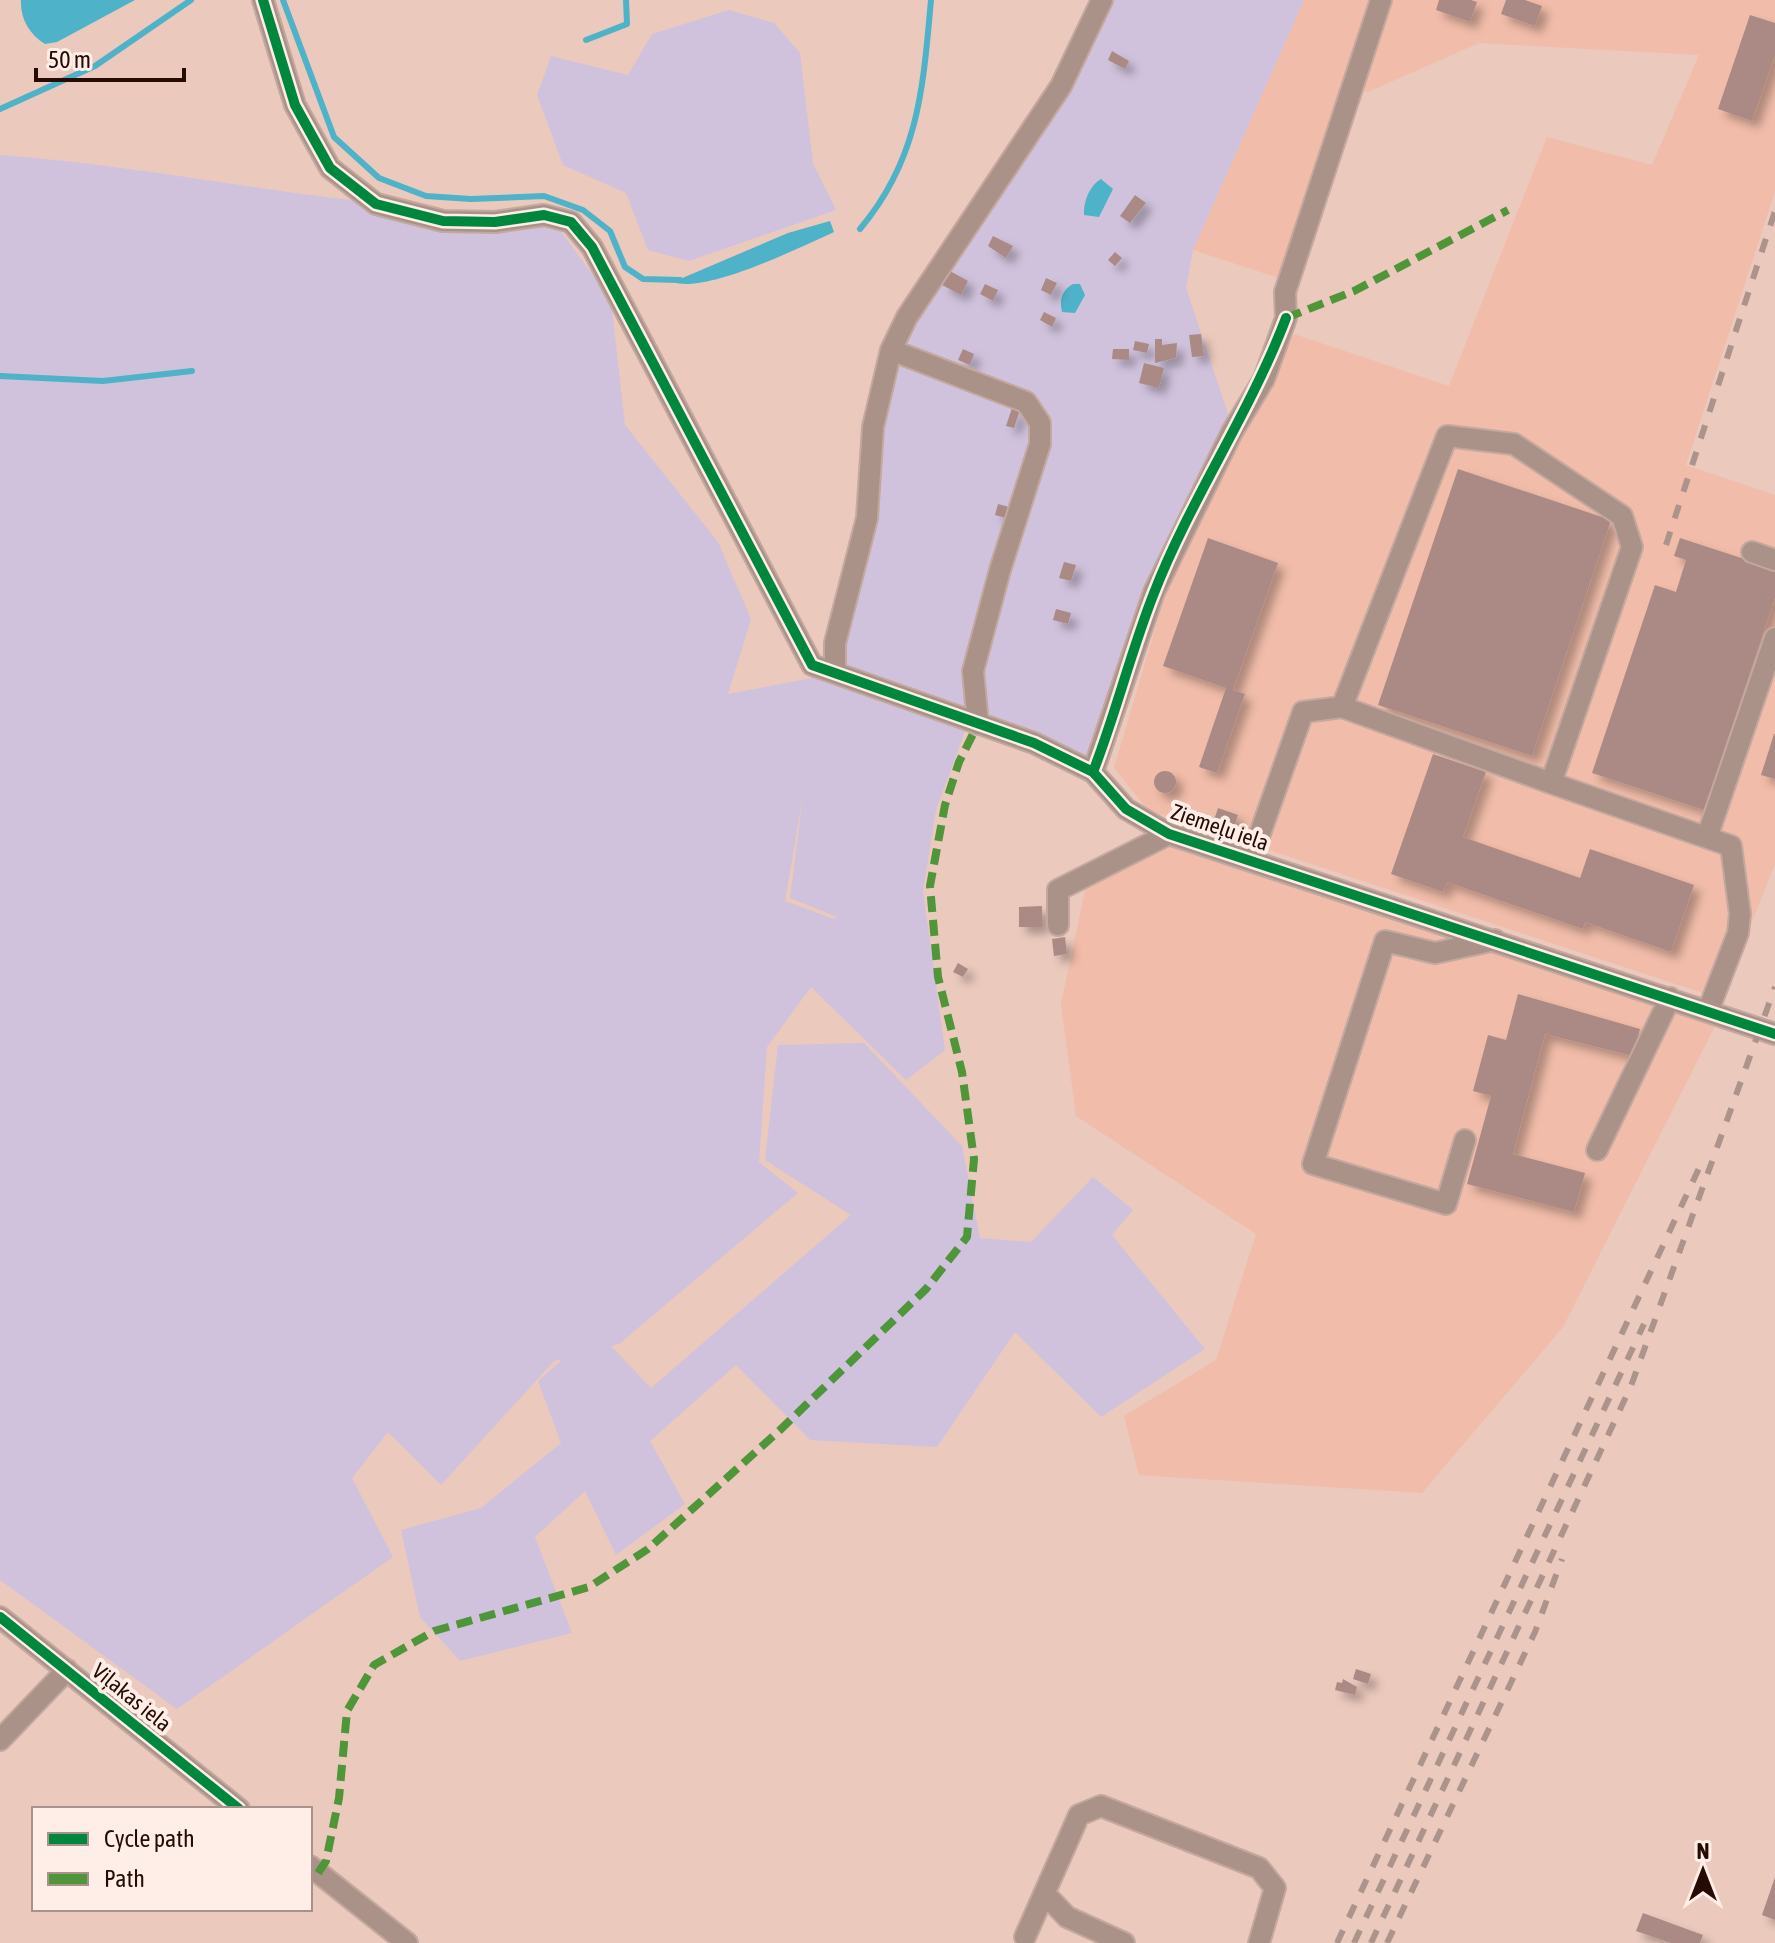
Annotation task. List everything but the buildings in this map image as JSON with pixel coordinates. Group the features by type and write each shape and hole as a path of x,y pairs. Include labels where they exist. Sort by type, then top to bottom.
{"street":[{"path":"263,0 295,105 330,168 376,204 443,221 495,222 544,215 571,222 592,247 790,629 812,665 1034,743 1093,772 1154,592 1232,432 1264,379 1286,318 1285,292 1381,0"},
{"path":"835,672 835,643 867,518 873,427 891,350 907,317 1061,86 1102,0"},
{"path":"891,350 1026,402 1040,423 1040,444 1000,570 973,671 978,724"},
{"path":"1342,707 1447,436 1514,444 1622,516 1632,547 1551,783"},
{"path":"1752,552 1775,560"},
{"path":"1707,837 1775,638"},
{"path":"1251,859 1303,712 1342,707 1731,846 1740,914 1738,933 1708,1011"},
{"name":"Ziemeļu iela","path":"1093,772 1126,809 1169,834 1775,1034"},
{"path":"1058,925 1058,890 1169,834"},
{"path":"1465,1140 1446,1204 1313,1164 1385,941 1435,953 1495,940"},
{"path":"1597,1150 1670,998"},
{"name":"Viļakas iela","path":"0,1617 237,1807"},
{"path":"0,1740 67,1670"},
{"path":"1025,1937 1079,1815 1101,1806 1259,1868 1275,1888 1259,1943"},
{"path":"312,1868 407,1943"},
{"path":"1045,1894 1067,1917 1124,1943"}],"shaded area":[{"path":"1096,0 1304,0 1193,250 1186,288 1229,417 1162,552 1089,759 967,726 936,810 923,891 945,1050 906,1080 811,987 767,1047 759,1162 798,1193 619,1344 611,1346 651,1388 851,1215 765,1160 778,1045 864,1043 962,1146 980,1238 1031,1242 1093,1177 1133,1210 1112,1235 1205,1349 1101,1417 1015,1332 937,1447 810,1440 736,1365 650,1441 685,1504 616,1555 585,1491 535,1537 572,1633 460,1661 420,1617 401,1530 481,1508 561,1443 538,1381 563,1359 554,1361 441,1485 388,1432 352,1478 393,1557 177,1709 0,1580 0,155 473,215 560,230 611,300 625,425 718,542 751,619 728,694 828,675 892,342 1051,94","holes":["803,796 790,898 837,917 834,919 785,901"]},
{"path":"1304,0 1775,0 1775,191 1686,465 1775,495 1775,864 1721,999 1148,810 1114,768 1172,572 1294,334 1449,386 1547,137 1652,165 1699,55 1479,43 1368,92 1343,84 1279,278 1193,250"},
{"path":"729,10 774,23 800,53 813,163 836,210 689,261 648,250 626,193 563,165 537,95 551,56 628,75 652,34"},
{"path":"1171,847 1715,1026 1563,1327 1422,1493 1139,1475 1124,1416 1216,1360 1256,1234 1076,1116 1061,1004 1086,886"}],"water":[{"path":"21,0 135,0 57,42 45,44 27,25"},
{"path":"1101,179 1113,189 1099,217 1084,215 1088,194"},
{"path":"830,221 834,232 777,258 707,281 688,284 673,282 788,233"},
{"path":"1073,284 1080,284 1085,295 1075,313 1062,312 1062,296"}],"waterway":[{"path":"0,109 95,66 191,0"},
{"path":"283,0 334,137 379,178 426,196 471,199 544,196 583,210 610,231 625,267 643,279 680,280"},
{"path":"586,40 627,24 626,0"},
{"path":"860,229 895,176 915,121 931,0"},
{"path":"0,376 103,381 192,371"}],"railway":[{"path":"1666,545 1775,211"},
{"path":"1371,1943 1631,1386 1775,987"},
{"path":"1337,1943 1701,1164"},
{"path":"1354,1943 1644,1324"},
{"path":"1387,1943 1535,1632 1562,1559"}],"marked path":[{"path":"1286,318 1354,291 1508,210"},
{"path":"318,1873 326,1861 339,1798 347,1711 374,1665 434,1631 589,1587 648,1549 780,1430 926,1289 967,1237 974,1159 962,1072 938,977 930,886 945,805 959,762 978,724"}],"cycle path":[{"path":"263,0 295,105 330,168 376,204 443,221 495,222 544,215 571,222 592,247 812,665 1034,743 1093,772"},
{"path":"1286,318 1255,388 1169,558 1146,615 1093,772 1126,809 1169,834 1775,1034"},
{"path":"0,1617 237,1807"}]}
